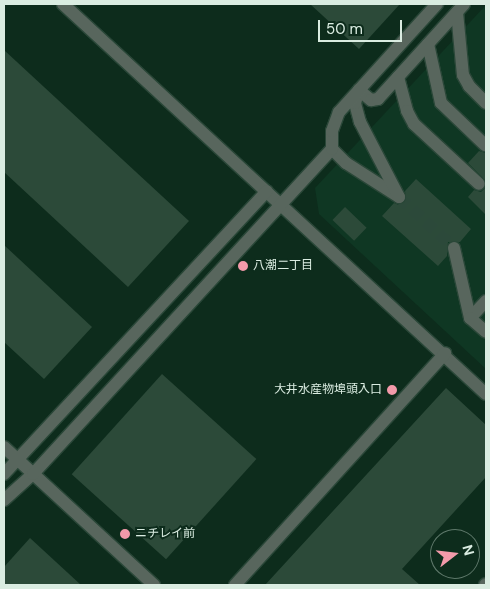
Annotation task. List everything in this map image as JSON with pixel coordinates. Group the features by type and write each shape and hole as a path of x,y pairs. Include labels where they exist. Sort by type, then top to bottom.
{"street":[{"path":"63,4 445,353 486,394"},
{"path":"4,500 33,474 332,149 334,122 359,90 437,4"},
{"path":"359,90 371,100 378,99 460,8"},
{"path":"460,8 464,75 469,86 486,103"},
{"path":"428,44 441,103 485,145"},
{"path":"398,77 407,111 414,124 480,184"},
{"path":"332,149 346,163 399,197 360,122 355,103 359,90"},
{"path":"4,474 267,191"},
{"path":"454,248 470,318 486,332"},
{"path":"470,318 486,301"},
{"path":"235,585 445,353"},
{"path":"4,447 154,585"}],"shaded area":[{"path":"486,5 486,369 319,214 315,188"}],"building":[{"path":"310,4 400,4 359,49"},
{"path":"4,50 189,221 128,287 4,172"},
{"path":"479,151 486,153 486,181 468,163"},
{"path":"416,179 471,229 460,242 448,242 447,256 438,266 382,216 394,203 399,205 406,202 405,191"},
{"path":"486,187 486,215 468,197 474,190 481,192"},
{"path":"345,207 367,228 354,241 332,220"},
{"path":"4,245 92,327 44,379 4,342"},
{"path":"162,374 256,459 166,559 72,474"},
{"path":"446,388 486,425 486,477 439,529 430,529 430,538 402,569 420,585 265,585"},
{"path":"30,538 81,585 4,585 4,567"}],"tunnel":[{"path":"399,197 454,248"}],"place":[{"name":"八潮二丁目","path":"243,266"},
{"name":"大井水産物埠頭入口","path":"392,390"},
{"name":"ニチレイ前","path":"125,534"}]}
